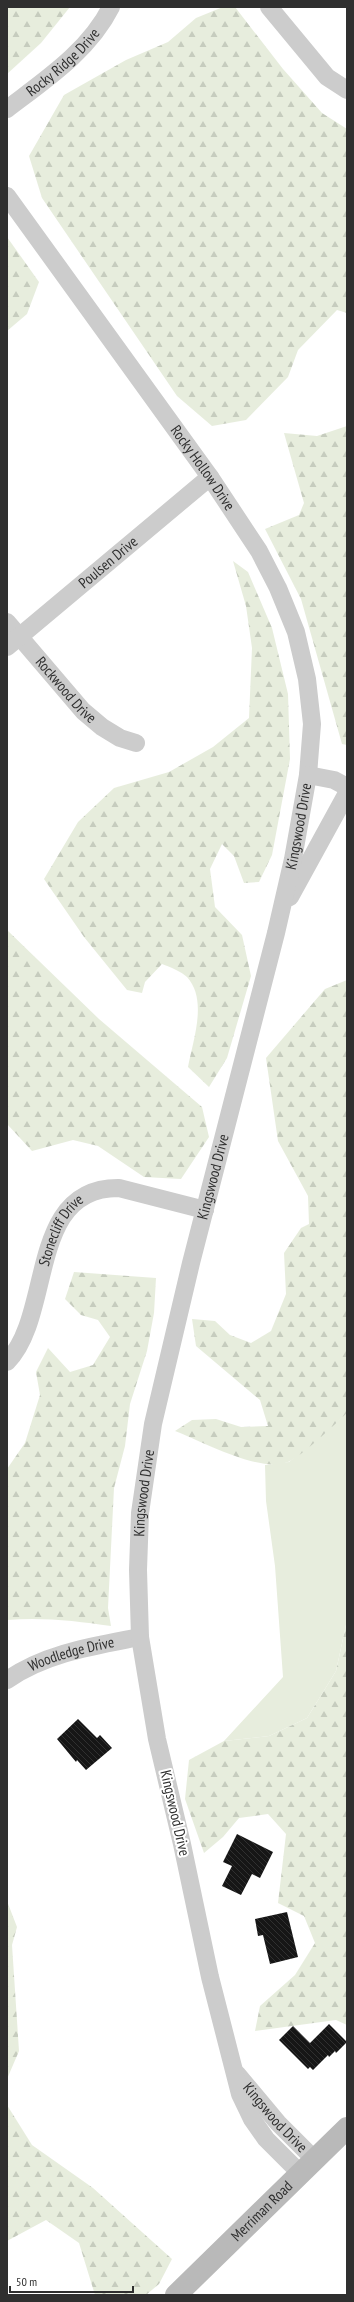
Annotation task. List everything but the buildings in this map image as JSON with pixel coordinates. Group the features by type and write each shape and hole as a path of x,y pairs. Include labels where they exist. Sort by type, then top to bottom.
{"main road":[{"name":"Merriman Road","path":"176,2295 347,2128"}],"street":[{"name":"Rocky Ridge Drive","path":"7,109 73,56 92,36 110,7"},
{"path":"269,7 327,77 347,90"},
{"name":"Rocky Hollow Drive","path":"7,196 210,477 259,551 278,588 296,632 307,679 312,724 308,775"},
{"name":"Poulsen Drive","path":"13,642 210,477"},
{"name":"Rockwood Drive","path":"7,622 13,642 83,711 102,727 120,738 136,743"},
{"name":"Kingswood Drive","path":"308,2167 278,2123 236,2073 212,1985 182,1844 157,1739 140,1637 138,1563 140,1512 145,1468 153,1424 205,1210 279,918 293,859 308,775 334,780 347,787"},
{"name":"Kingswood Drive","path":"279,918 347,793"},
{"name":"Stonecliff Drive","path":"7,1362 17,1350 29,1324 51,1238 60,1221 75,1203 88,1194 104,1188 119,1188 205,1210"},
{"name":"Woodledge Drive","path":"7,1680 20,1671 56,1655 140,1637"}],"green space":[{"path":"7,7 70,7 41,43 7,74"},
{"path":"223,7 235,7 283,69 322,113 347,129 347,313 337,310 298,350 288,377 246,420 212,426 177,396 42,198 29,156 64,95 126,60 168,42 196,18"},
{"path":"7,237 39,282 27,314 7,331"},
{"path":"347,426 347,745 342,744 301,599 265,529 299,515 304,503 284,433 317,436"},
{"path":"233,561 248,572 272,628 288,694 290,759 272,855 259,882 244,883 234,856 222,844 210,869 215,907 242,935 251,976 227,1058 209,1087 188,1067 195,1033 198,1008 197,997 193,986 187,977 179,971 162,964 145,982 142,993 127,990 84,937 44,879 78,822 114,788 169,772 213,747 249,718 252,648 246,606"},
{"path":"7,930 99,1019 202,1107 209,1137 181,1179 144,1177 98,1146 73,1140 32,1151 7,1124"},
{"path":"347,980 347,1413 294,1459 288,1462 276,1464 262,1463 232,1455 175,1431 192,1420 216,1419 241,1427 268,1426 260,1400 196,1346 192,1319 215,1321 230,1335 251,1343 271,1331 286,1294 284,1253 301,1228 309,1224 308,1196 278,1141 266,1058 325,989"},
{"path":"74,1272 156,1278 154,1313 147,1351 130,1404 125,1446 114,1488 108,1608 111,1626 59,1620 7,1620 7,1469 25,1443 40,1395 36,1372 48,1348 70,1372 93,1365 110,1337 98,1320 81,1315 65,1299"},
{"path":"347,1413 347,1620 336,1671 307,1718 269,1736 224,1741 283,1677 275,1566 266,1501 265,1465 289,1462"},
{"path":"347,1620 347,2025 336,2020 255,2031 260,2006 295,1975 315,1943 304,1916 278,1903 286,1834 268,1814 239,1818 223,1837 204,1853 185,1799 189,1760 224,1741 269,1736 307,1718 336,1671"},
{"path":"7,1901 17,1927 12,1945 19,2051 7,2079"},
{"path":"7,2105 32,2145 93,2188 172,2259 159,2284 146,2295 95,2295 79,2243 46,2220 7,2241"}]}
